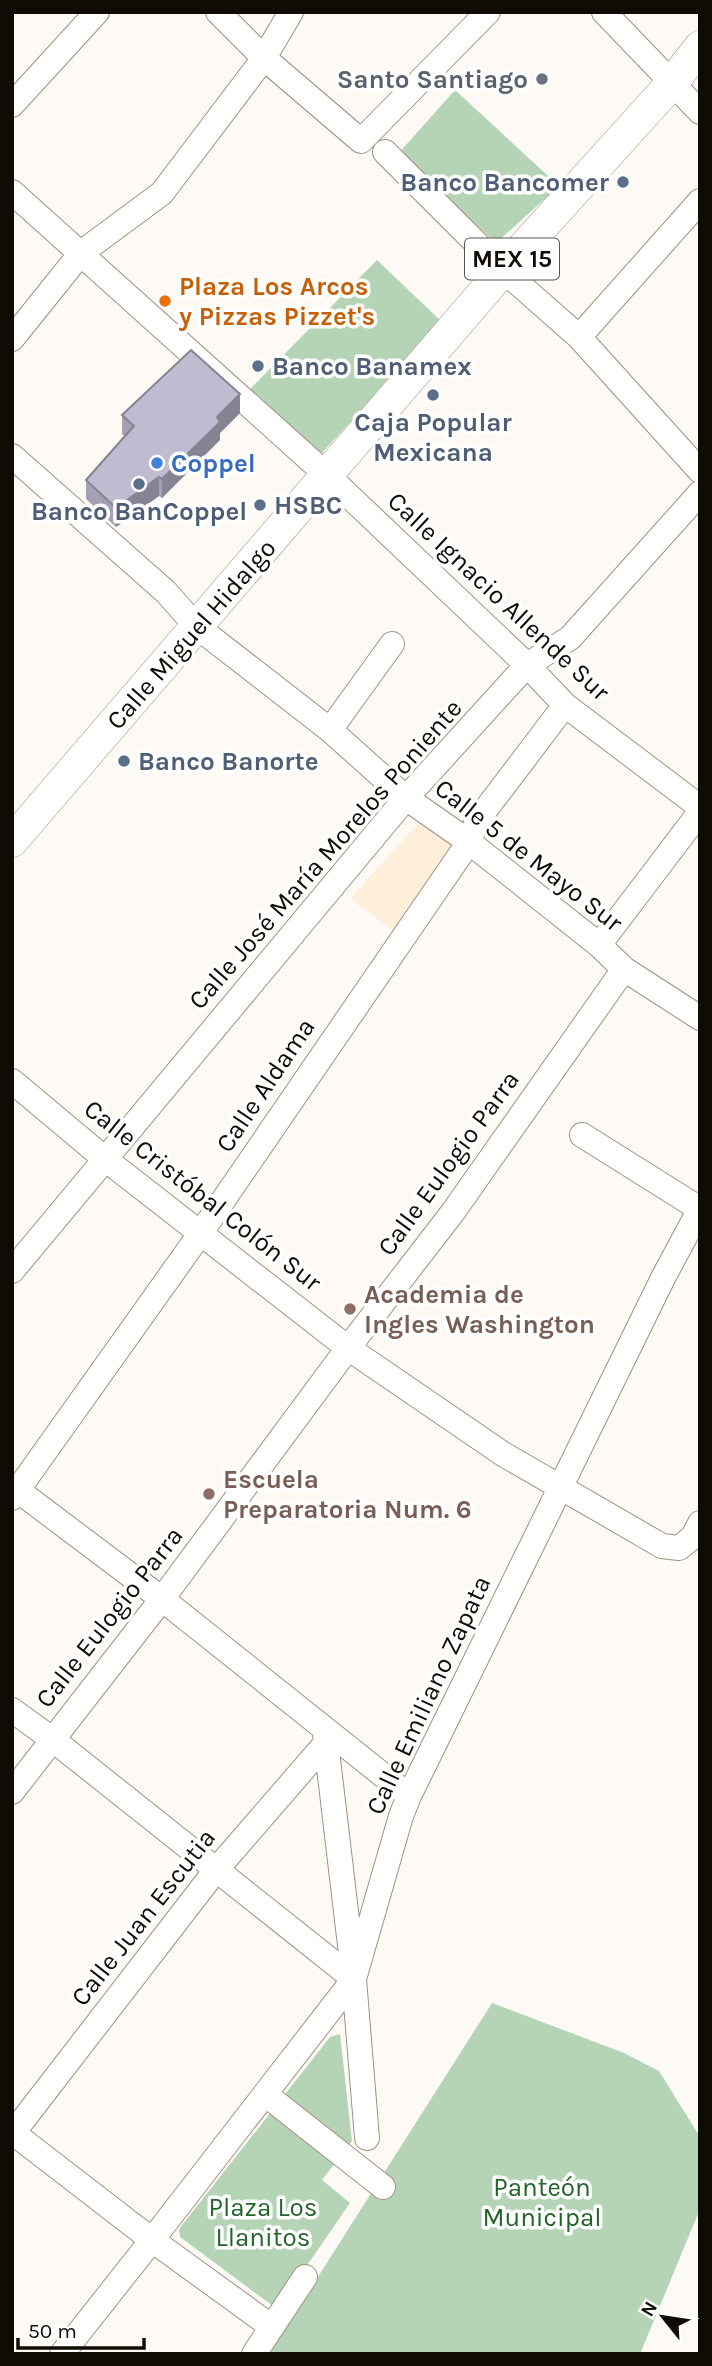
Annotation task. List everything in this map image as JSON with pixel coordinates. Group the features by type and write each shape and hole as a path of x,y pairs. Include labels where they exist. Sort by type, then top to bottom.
{"main road":[{"name":"Calle Miguel Hidalgo","path":"12,841 503,270 672,83 700,47"}],"street":[{"path":"12,105 97,12"},
{"path":"218,12 264,58 361,141 488,12"},
{"path":"12,338 81,253 162,192 264,58 292,12"},
{"path":"604,12 700,112"},
{"path":"386,152 503,270 579,337 700,471"},
{"name":"Calle Ignacio Allende Sur","path":"12,191 328,475 527,665 565,705 700,810"},
{"path":"579,337 700,201"},
{"name":"Calle 5 de Mayo Sur","path":"12,456 166,592 196,626 330,730 406,798 469,842 599,944 624,969 700,1018"},
{"name":"Calle José María Morelos Poniente","path":"12,1271 406,798 527,665 570,638 700,493"},
{"path":"330,730 392,644"},
{"name":"Calle Aldama","path":"14,1491 200,1234 469,842 477,821 565,705"},
{"path":"599,944 700,810"},
{"name":"Calle Eulogio Parra","path":"12,1792 162,1600 348,1348 453,1212 624,969"},
{"name":"Calle Cristóbal Colón Sur","path":"12,1082 105,1159 348,1348 400,1381 503,1454 662,1546 680,1548 693,1537 700,1522"},
{"path":"582,1135 700,1209"},
{"name":"Calle Emiliano Zapata","path":"62,2354 354,1979 409,1796 663,1278 700,1209"},
{"path":"14,1491 162,1600 325,1736 409,1796"},
{"path":"12,1710 354,1979"},
{"path":"325,1736 354,1979 367,2138"},
{"name":"Calle Juan Escutia","path":"13,2133 216,1870 325,1736"},
{"path":"265,2094 383,2187"},
{"path":"13,2133 272,2328"},
{"path":"254,2354 305,2277"}],"shaded area":[{"path":"422,819 460,848 401,936 350,899"}],"green space":[{"path":"455,90 559,186 496,243 398,154"},
{"path":"377,260 442,322 321,454 249,390"},
{"name":"Panteón Municipal","path":"492,2003 624,2053 659,2071 700,2137 700,2209 640,2354 269,2354"},
{"name":"Plaza Los Llanitos","path":"340,2034 352,2141 322,2180 350,2203 277,2309 180,2237 179,2229 330,2037"}],"building":[{"name":"Coppel","path":"191,350 240,394 217,417 220,422 162,479 159,477 116,508 86,480 134,426 122,415"}],"place":[{"name":"Santo Santiago","path":"542,79"},
{"name":"Banco Bancomer","path":"623,182"},
{"name":"Plaza Los Arcos y Pizzas Pizzet's","path":"165,301"},
{"name":"Banco Banamex","path":"258,366"},
{"name":"Caja Popular Mexicana","path":"433,395"},
{"name":"Coppel","path":"157,463"},
{"name":"Banco BanCoppel","path":"139,484"},
{"name":"HSBC","path":"260,505"},
{"name":"Banco Banorte","path":"124,761"},
{"name":"Academia de Ingles Washington","path":"350,1309"},
{"name":"Escuela Preparatoria Num. 6","path":"209,1494"}]}
